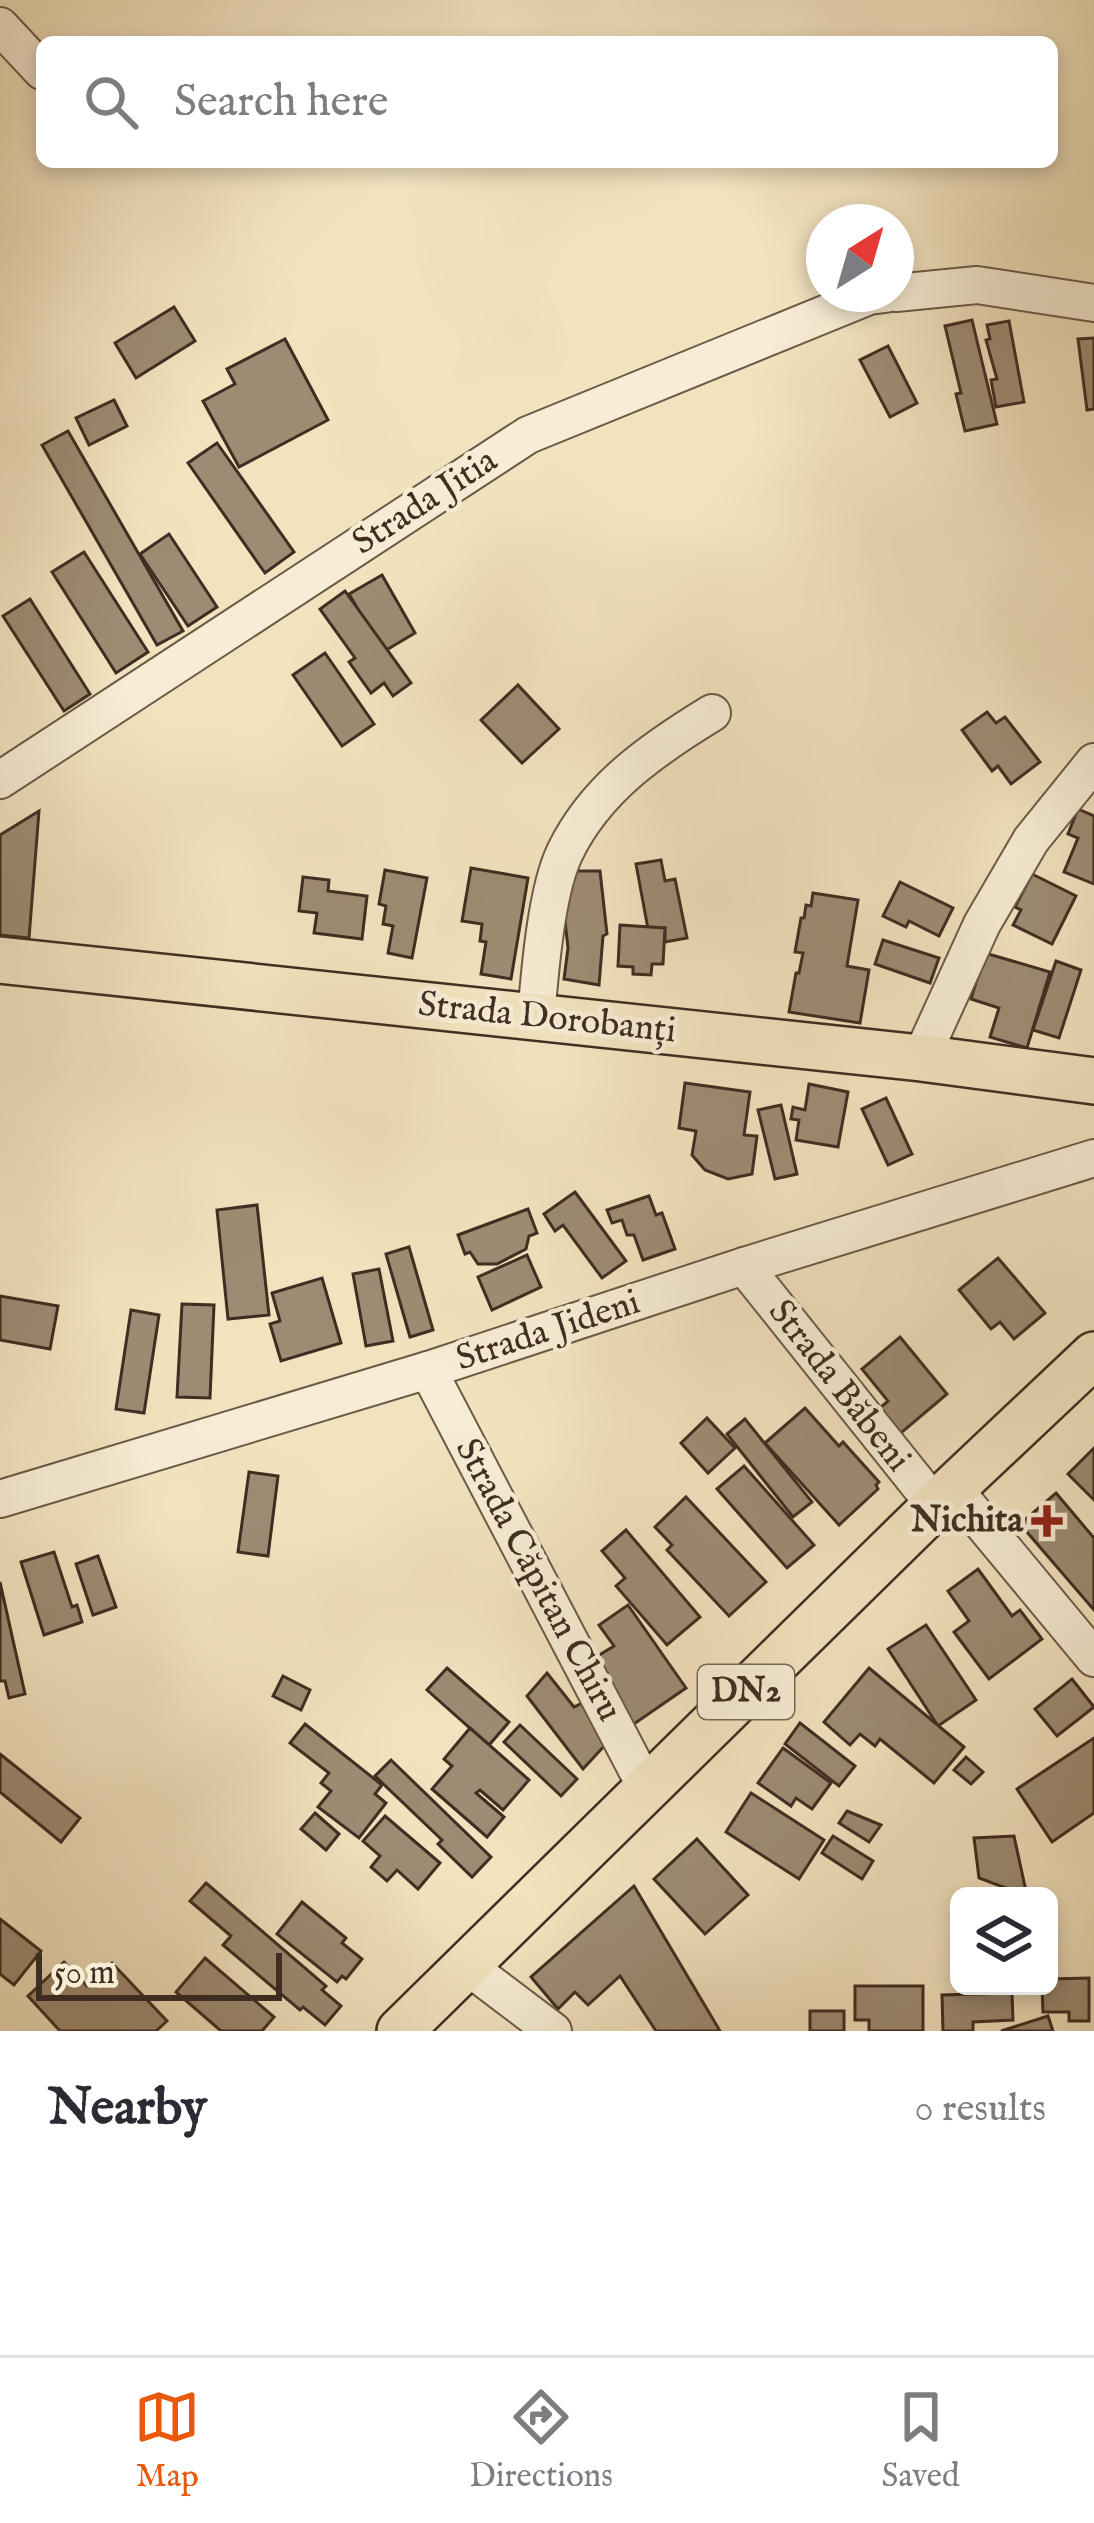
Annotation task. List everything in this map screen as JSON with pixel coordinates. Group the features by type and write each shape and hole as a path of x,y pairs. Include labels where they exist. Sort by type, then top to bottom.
{"main road":[{"name":"Strada Dorobanți","path":"0,960 920,1058 1094,1081"},
{"name":"DN2","path":"400,2031 1094,1355"}],"street":[{"path":"0,26 36,64"},
{"path":"914,290 977,285 1094,303"},
{"name":"Strada Jitia","path":"0,780 528,435 830,312"},
{"path":"536,1017 563,854 598,800 626,772 712,713"},
{"path":"920,1058 982,924 1031,840 1094,763"},
{"name":"Strada Jideni","path":"0,1499 428,1370 1094,1157"},
{"name":"Strada Băbeni","path":"744,1266 944,1497 1094,1658"},
{"name":"Strada Căpitan Chiru","path":"428,1370 647,1789"},
{"path":"467,1966 553,2031"}],"building":[{"path":"174,307 195,341 136,378 115,343"},
{"path":"972,320 997,424 965,431 945,326"},
{"path":"1009,321 1024,402 996,407 991,380 997,379 986,340 990,339 987,325"},
{"path":"1094,338 1094,409 1087,410 1078,339"},
{"path":"285,339 328,420 239,467 203,401 235,384 227,369"},
{"path":"888,346 917,403 890,417 860,360"},
{"path":"114,400 127,426 89,445 76,418"},
{"path":"68,431 183,631 157,645 42,445"},
{"path":"217,443 294,552 265,573 188,463"},
{"path":"169,534 217,607 188,626 140,554"},
{"path":"84,552 148,652 116,673 52,572"},
{"path":"382,575 415,633 383,652 349,594"},
{"path":"345,591 411,683 393,696 384,683 371,693 349,662 355,658 320,609"},
{"path":"30,599 90,694 64,711 3,616"},
{"path":"325,653 374,724 342,746 293,675"},
{"path":"518,685 559,729 522,763 481,720"},
{"path":"987,712 996,723 1005,717 1040,762 1011,784 998,766 992,771 962,730"},
{"path":"1078,809 1094,816 1094,884 1064,872 1078,838 1068,834"},
{"path":"39,811 29,938 0,935 0,835"},
{"path":"661,860 665,881 675,879 687,938 665,942 665,928 648,929 636,864"},
{"path":"471,868 528,878 511,979 481,974 486,942 480,941 482,924 462,921"},
{"path":"385,870 427,878 412,958 388,953 393,926 383,924 386,906 379,904"},
{"path":"572,871 600,871 607,934 603,936 599,985 564,979 568,948 561,886"},
{"path":"1032,874 1076,896 1052,944 1013,925 1021,910 1015,907"},
{"path":"303,877 329,880 328,891 367,896 362,939 314,933 317,913 299,911"},
{"path":"900,882 953,908 939,936 909,921 906,927 883,916"},
{"path":"813,893 858,900 847,966 869,970 860,1023 789,1012 803,953 795,952 801,918 806,905 811,906"},
{"path":"620,925 665,928 663,964 652,964 651,975 633,974 633,967 618,966"},
{"path":"883,940 939,958 930,983 875,964"},
{"path":"985,953 1050,972 1027,1048 990,1037 999,1008 971,999"},
{"path":"1056,961 1081,970 1059,1038 1033,1030"},
{"path":"685,1083 750,1092 744,1135 757,1136 752,1174 728,1179 705,1170 692,1155 696,1131 679,1128"},
{"path":"809,1084 848,1092 838,1147 796,1140 799,1120 791,1119 793,1107 805,1110"},
{"path":"886,1098 912,1154 888,1165 862,1109"},
{"path":"781,1105 797,1174 775,1179 758,1110"},
{"path":"575,1192 626,1261 602,1278 563,1225 555,1231 544,1214"},
{"path":"649,1196 656,1215 662,1213 675,1249 643,1260 634,1235 627,1235 622,1220 612,1223 607,1210"},
{"path":"257,1205 269,1315 228,1319 217,1210"},
{"path":"528,1209 537,1233 529,1236 526,1249 497,1264 478,1264 470,1252 465,1254 458,1235"},
{"path":"409,1247 433,1330 410,1337 386,1254"},
{"path":"527,1255 541,1287 492,1310 478,1277"},
{"path":"998,1258 1045,1313 1014,1339 1000,1322 991,1329 959,1290"},
{"path":"379,1269 393,1341 366,1346 353,1274"},
{"path":"322,1278 341,1343 281,1361 270,1324 280,1321 272,1293"},
{"path":"0,1296 58,1306 50,1349 0,1340"},
{"path":"182,1304 214,1305 210,1398 177,1397"},
{"path":"131,1310 159,1315 144,1413 116,1409"},
{"path":"900,1337 947,1394 901,1433 880,1408 888,1401 862,1369"},
{"path":"805,1408 879,1482 878,1489 839,1525 765,1443"},
{"path":"707,1418 735,1448 708,1473 681,1443"},
{"path":"745,1419 812,1502 793,1517 727,1434"},
{"path":"1094,1448 1094,1500 1068,1474"},
{"path":"744,1466 814,1545 787,1568 717,1489"},
{"path":"249,1472 278,1476 268,1556 238,1552"},
{"path":"1056,1493 1094,1538 1094,1610 1020,1524"},
{"path":"686,1497 766,1582 729,1616 667,1550 672,1545 655,1527"},
{"path":"626,1530 700,1617 667,1645 616,1586 625,1578 602,1551"},
{"path":"54,1552 72,1607 77,1605 82,1622 44,1635 21,1562"},
{"path":"98,1556 116,1607 93,1615 76,1564"},
{"path":"978,1569 1012,1616 1020,1610 1042,1639 989,1679 954,1632 969,1621 948,1591"},
{"path":"0,1582 25,1694 9,1698 5,1681 0,1681"},
{"path":"628,1605 686,1688 631,1726 598,1679 607,1673 596,1657 614,1646 599,1625"},
{"path":"926,1625 976,1700 938,1726 888,1649"},
{"path":"447,1668 509,1722 489,1745 427,1690"},
{"path":"869,1668 964,1747 934,1783 880,1739 875,1746 860,1734 850,1745 824,1722"},
{"path":"547,1673 574,1707 584,1702 606,1744 583,1769 527,1696"},
{"path":"283,1676 310,1690 301,1710 273,1696"},
{"path":"1072,1679 1094,1707 1057,1736 1035,1709"},
{"path":"800,1723 855,1766 839,1786 785,1744"},
{"path":"305,1724 382,1785 375,1794 386,1803 359,1838 318,1807 331,1791 321,1783 329,1773 290,1743"},
{"path":"520,1725 577,1779 561,1796 504,1742"},
{"path":"470,1728 529,1780 503,1810 480,1790 476,1793 504,1817 487,1837 432,1789 452,1766 444,1759"},
{"path":"1094,1738 1094,1813 1052,1842 1017,1789"},
{"path":"783,1748 831,1783 812,1809 796,1798 791,1806 758,1783"},
{"path":"0,1754 80,1818 61,1842 0,1792"},
{"path":"966,1757 983,1772 971,1784 954,1770"},
{"path":"391,1760 491,1857 472,1877 438,1844 442,1840 375,1776"},
{"path":"751,1793 824,1840 799,1879 726,1832"},
{"path":"847,1811 881,1825 869,1842 839,1823"},
{"path":"315,1813 339,1834 326,1850 301,1829"},
{"path":"385,1816 440,1863 418,1889 397,1870 387,1881 371,1867 380,1856 363,1841"},
{"path":"833,1836 873,1861 862,1879 822,1853"},
{"path":"1014,1836 1025,1887 1003,1887 979,1878 974,1838"},
{"path":"697,1839 748,1895 705,1934 654,1879"},
{"path":"206,1883 326,1986 322,1990 341,2006 325,2025 303,2007 300,2010 223,1945 231,1936 190,1901"},
{"path":"634,1886 720,2031 656,2031 620,1976 588,2005 575,1992 558,2009 531,1977"},
{"path":"302,1902 346,1938 342,1943 362,1959 346,1979 342,1976 337,1982 277,1934"},
{"path":"0,1919 41,1951 14,1985 0,1974"},
{"path":"205,1958 274,2017 262,2031 221,2031 176,1992"},
{"path":"64,1962 87,1986 112,1963 167,2021 156,2031 60,2031 28,1996"},
{"path":"1089,1978 1089,2021 1069,2021 1069,2012 1043,2012 1042,1995 1058,1995 1058,1979"},
{"path":"855,1986 923,1986 923,2031 869,2031 869,2020 855,2020"},
{"path":"942,1995 1012,1995 1013,2020 973,2022 973,2031 943,2031"},
{"path":"810,2011 844,2011 844,2031 810,2031"},
{"path":"1048,2016 1053,2031 1001,2031"}],"place":[{"name":"Nichita","path":"1047,1521"}]}
